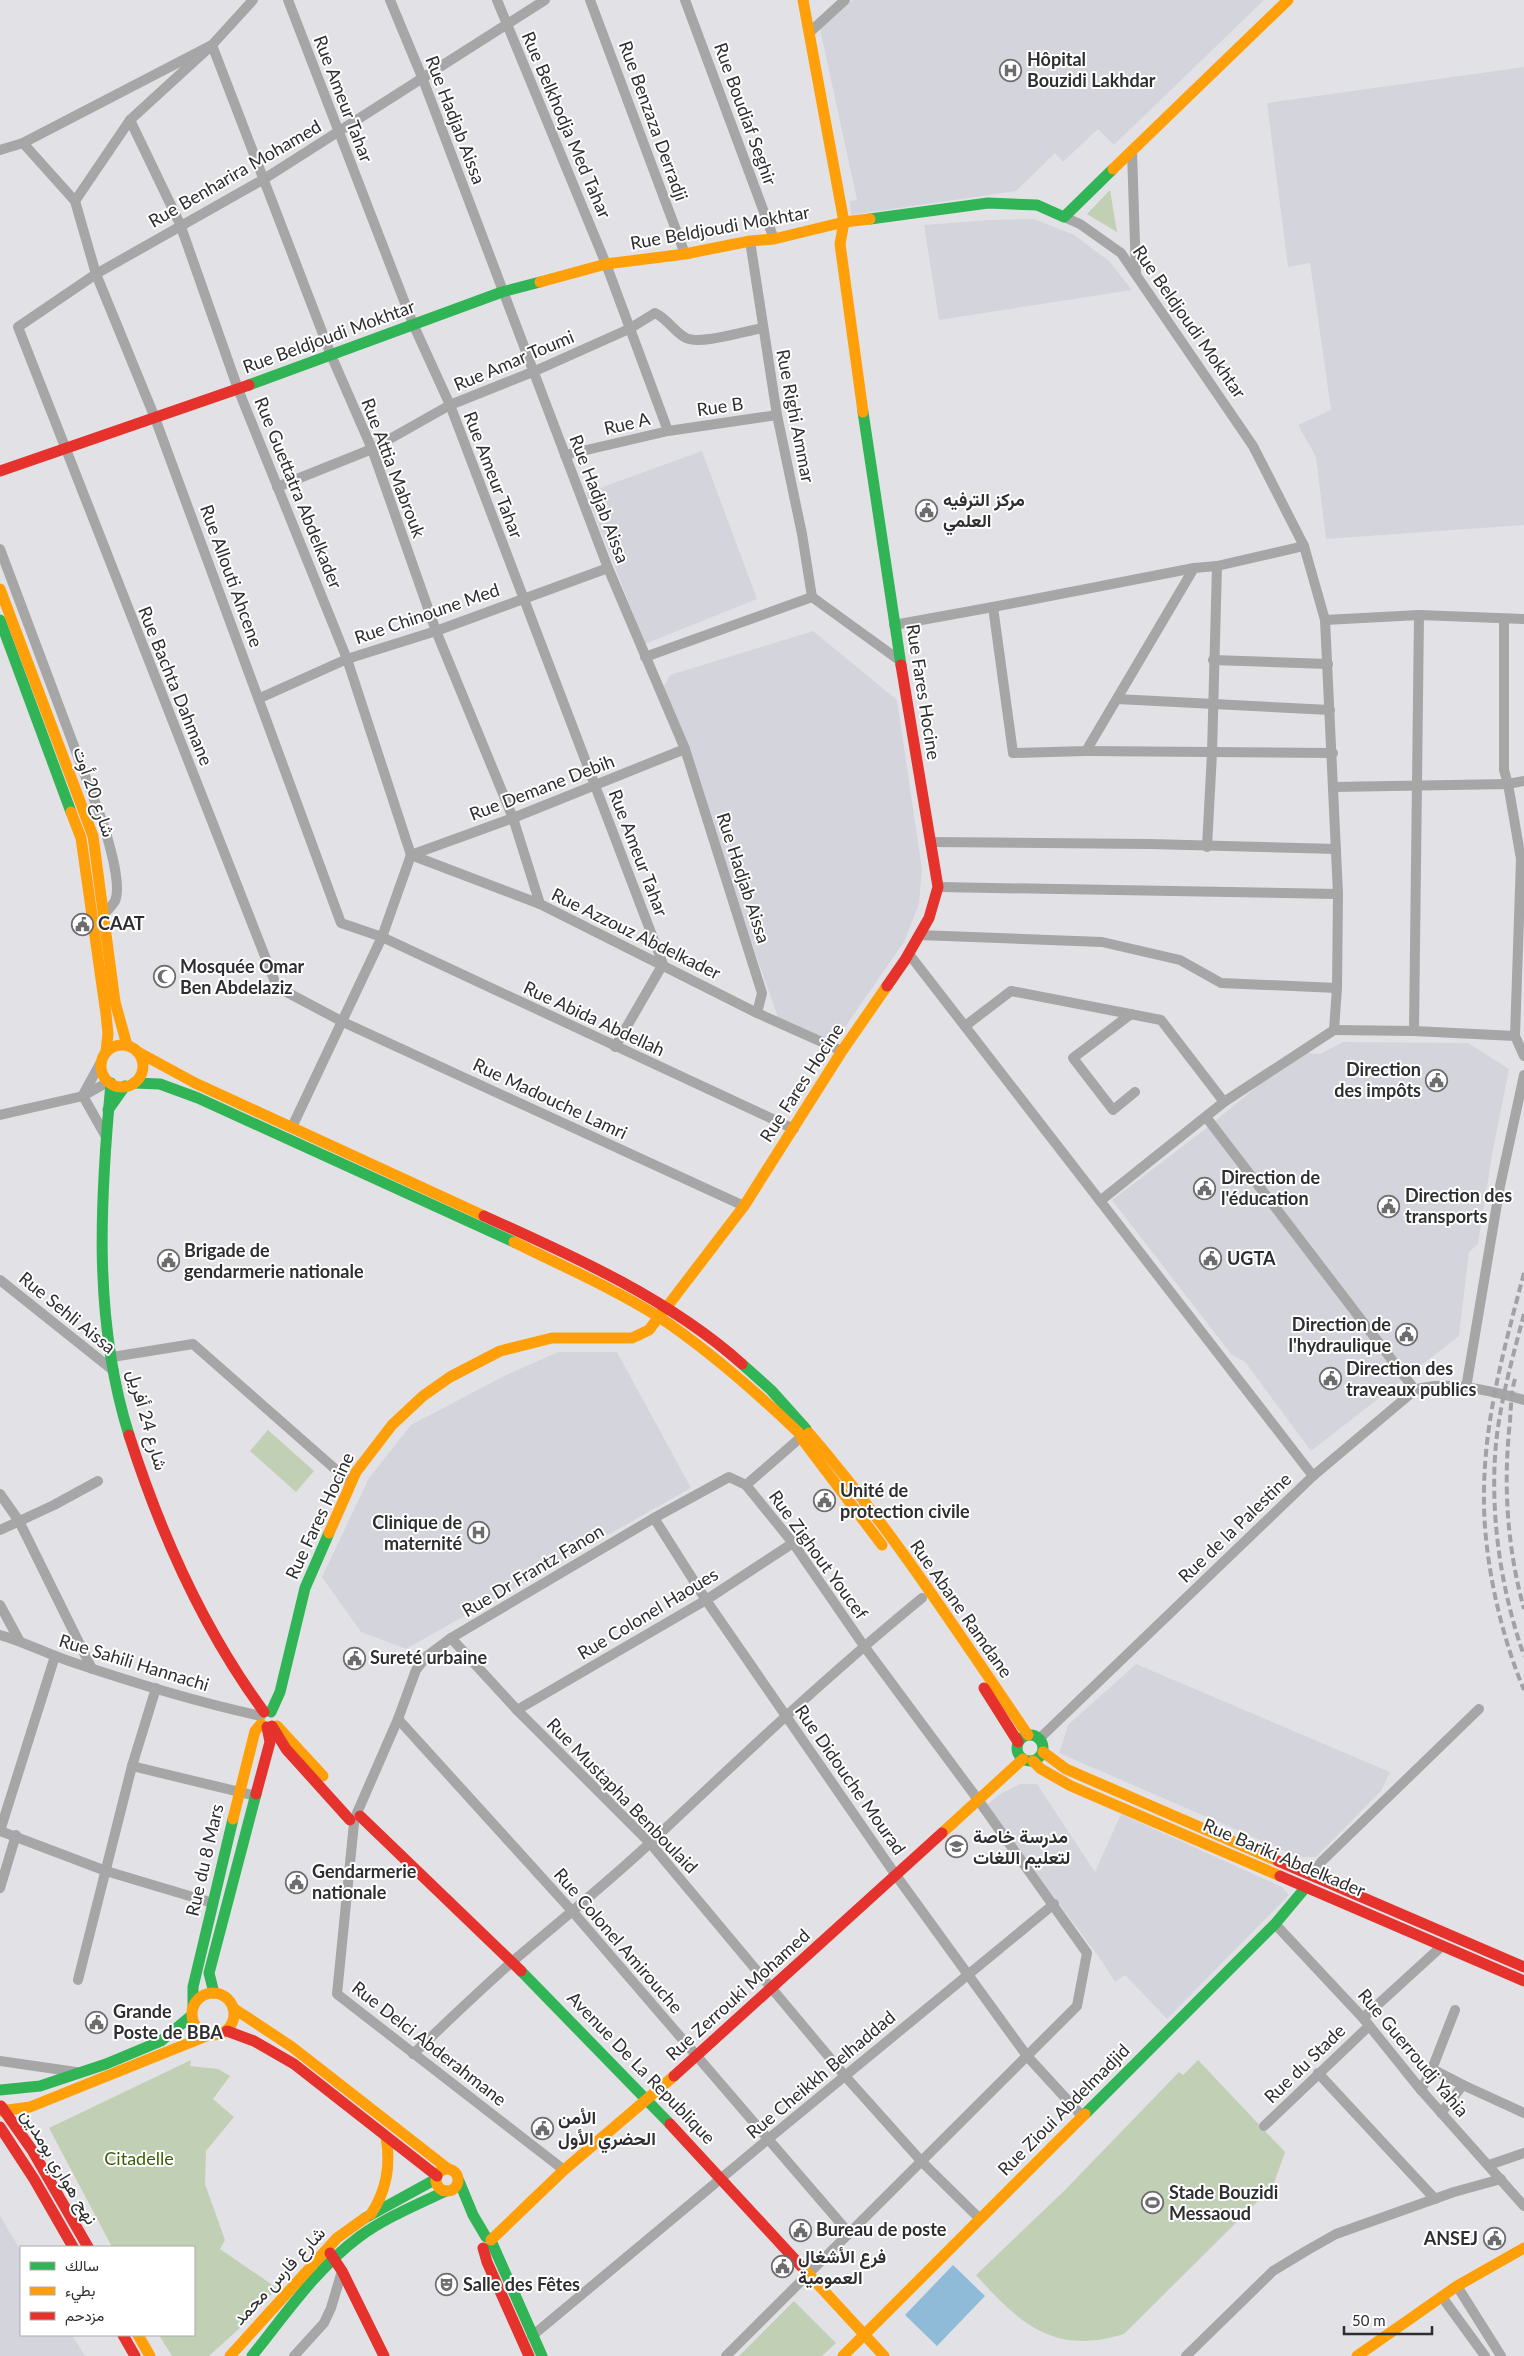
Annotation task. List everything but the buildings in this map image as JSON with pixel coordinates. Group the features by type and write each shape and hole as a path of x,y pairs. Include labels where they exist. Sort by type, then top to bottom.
{"main road":[{"path":"803,0 844,222"},
{"path":"1064,217 1288,0"},
{"name":"Rue Beldjoudi Mokhtar","path":"0,472 64,448 238,389 502,292 606,264 685,254 750,240 774,240 844,222 988,203 1037,205 1064,217"},
{"name":"Rue Fares Hocine","path":"267,1720 280,1692 305,1588 356,1472 378,1441 406,1411 437,1386 476,1361 500,1351 552,1338 632,1338 649,1330 744,1206 842,1052 909,954 929,918 938,887 899,660 862,415 840,244 844,222"},
{"name":"شارع 20 أوت","path":"0,588 10,647 89,823 97,859 115,1002 127,1045"},
{"name":"شارع 20 أوت","path":"0,620 80,838 106,1014 108,1034 106,1051"},
{"path":"116,1045 127,1045 182,1077 547,1245 614,1278 662,1313 508,1239 179,1090 154,1083 130,1085 110,1082 102,1073 101,1062 106,1051 116,1045"},
{"path":"108,1110 141,1075 143,1068 142,1058 138,1052"},
{"name":"شارع 24 أفريل","path":"110,1082 105,1135 102,1222 103,1272 114,1371 122,1410 134,1447 192,1590 245,1687 286,1749 355,1817"},
{"name":"Rue Abane Ramdane","path":"662,1313 752,1388 833,1461 927,1589 1028,1735"},
{"name":"Rue Abane Ramdane","path":"803,1434 922,1598 1018,1742"},
{"name":"Rue du 8 Mars","path":"192,2011 194,1987 239,1792 255,1730 267,1720"},
{"name":"Rue du 8 Mars","path":"214,1993 209,1973 270,1742 267,1720"},
{"path":"1028,1735 1040,1738 1044,1747 1043,1752 1028,1760 1017,1752 1018,1742 1028,1735"},
{"name":"Rue Bariki Abdelkader","path":"1043,1752 1066,1769 1524,1967"},
{"name":"Rue Zerrouki Mohamed","path":"487,2242 564,2170 648,2100 773,1988 895,1874 979,1800 1028,1760"},
{"name":"Rue Bariki Abdelkader","path":"1028,1760 1071,1786 1524,1981"},
{"name":"Avenue De La Republique","path":"355,1817 512,1962 648,2100 723,2178 884,2356"},
{"name":"Rue Zioui Abdelmadjid","path":"843,2356 1275,1924 1306,1887 1311,1875"},
{"path":"0,2090 40,2086 161,2040 192,2011 201,1996 214,1993 226,1998 233,2008 292,2047 446,2168 454,2170 472,2216 487,2242 487,2262 527,2338 542,2356"},
{"path":"2,2109 30,2107 208,2035 221,2034 227,2031 233,2020 233,2008"},
{"path":"192,2011 199,2030 208,2035"},
{"path":"227,2031 254,2041 288,2060 436,2177 440,2188 448,2191 487,2242"},
{"name":"نهج هواري بومدين","path":"2,2109 32,2150 87,2246"},
{"name":"نهج هواري بومدين","path":"0,2127 34,2179 72,2246"},
{"path":"370,2215 379,2202 387,2178 389,2155 386,2137"},
{"path":"436,2177 440,2171 446,2168"},
{"name":"شارع فارس محمد","path":"230,2356 337,2238 370,2215 436,2177"},
{"path":"448,2191 456,2187 459,2180"},
{"name":"شارع فارس محمد","path":"252,2356 335,2258 358,2238 379,2225 448,2191"},
{"path":"327,2248 342,2271 384,2356"},
{"path":"1357,2356 1457,2286 1524,2248"},
{"path":"123,2336 134,2356"},
{"path":"139,2336 150,2356"},
{"path":"527,2338 529,2356"}],"street":[{"path":"23,143 75,201 130,120 212,45 253,0"},
{"name":"Rue Ameur Tahar","path":"288,0 413,324 450,405 663,964"},
{"name":"Rue Hadjab Aissa","path":"390,0 422,77 502,292 535,371 608,568 685,749 762,993 757,1013"},
{"name":"Rue Belkhodja Med Tahar","path":"497,0 606,264 668,431"},
{"name":"Rue Benharira Mohamed","path":"18,327 96,274 180,224 264,179 506,23 545,0"},
{"name":"Rue Benzaza Derradji","path":"590,0 685,254"},
{"name":"Rue Boudiaf Seghir","path":"685,0 774,240"},
{"path":"810,32 845,0"},
{"path":"0,150 23,143 212,45"},
{"name":"Rue Attia Mabrouk","path":"212,45 331,355 372,449 436,632 513,818 540,904"},
{"name":"Rue Guettatra Abdelkader","path":"130,120 180,224 238,389 347,659 411,855"},
{"path":"1132,151 1136,275"},
{"name":"Rue Allouti Ahcene","path":"75,201 96,274 155,418 260,698 341,923 382,937"},
{"name":"Rue Beldjoudi Mokhtar","path":"1064,217 1080,224 1121,252 1253,446 1304,546 1325,620 1328,664 1338,894 1337,988 1334,1030"},
{"name":"Rue Righi Ammar","path":"750,240 776,415 802,534 812,597"},
{"name":"Rue Amar Toumi","path":"277,487 372,449 450,405 535,371 629,329 656,313 680,334 696,340 763,328"},
{"name":"Rue Bachta Dahmane","path":"18,327 277,987 343,1022"},
{"name":"Rue B","path":"668,431 776,415"},
{"name":"Rue A","path":"565,455 668,431"},
{"path":"894,625 1194,568 1216,566 1304,546"},
{"path":"0,549 98,808 109,845 116,895 115,901 104,914"},
{"path":"1208,846 1216,566"},
{"name":"Rue Chinoune Med","path":"260,698 347,659 436,632 522,598 608,568"},
{"path":"1086,751 1194,568"},
{"path":"645,657 812,597 899,660"},
{"path":"993,606 1013,753 1086,751 1333,753"},
{"path":"1325,620 1419,615 1524,619"},
{"path":"1414,1031 1419,615"},
{"path":"1504,619 1504,770 1522,859 1516,1036 1524,1056"},
{"path":"10,647 32,637"},
{"path":"1213,660 1328,664"},
{"path":"1117,699 1330,710"},
{"name":"Rue Demane Debih","path":"411,855 513,818 685,749"},
{"path":"1334,787 1416,787 1508,784 1524,781"},
{"path":"930,842 1150,844 1336,849"},
{"path":"292,1127 382,937 411,855"},
{"name":"Rue Azzouz Abdelkader","path":"411,855 540,904 663,964 757,1013 842,1052"},
{"path":"938,887 1338,894"},
{"path":"919,934 1102,942 1180,960 1220,983 1337,988"},
{"name":"Rue Abida Abdellah","path":"382,937 794,1129"},
{"path":"909,954 1313,1476"},
{"path":"615,1047 663,964"},
{"path":"964,1026 1011,991 1161,1020 1224,1102"},
{"path":"1131,1014 1073,1058 1113,1110 1135,1092"},
{"name":"Rue Madouche Lamri","path":"343,1022 744,1206"},
{"path":"1100,1201 1224,1102 1334,1030 1414,1031 1516,1036"},
{"path":"83,1096 101,1062"},
{"path":"1471,1389 1500,1186 1524,1075"},
{"path":"0,1115 83,1096 110,1082"},
{"path":"83,1096 105,1135"},
{"path":"1206,1117 1415,1390"},
{"name":"Rue Sehli Aissa","path":"0,1280 114,1371"},
{"path":"112,1357 193,1344 351,1483"},
{"name":"Rue de la Palestine","path":"1040,1738 1313,1476 1415,1390 1427,1386 1440,1385 1471,1389 1524,1400"},
{"path":"746,1485 803,1434"},
{"name":"Rue Dr Frantz Fanon","path":"355,1817 398,1719 416,1670 427,1656 451,1638 654,1518 729,1477 746,1485"},
{"path":"0,1530 54,1505 98,1481"},
{"name":"Rue Zighout Youcef","path":"726,2356 1077,2006 1086,1953 1054,1904 864,1646 793,1543 746,1485"},
{"path":"0,1494 19,1521 92,1669"},
{"name":"Rue Didouche Mourad","path":"654,1518 706,1600 895,1874 1027,2056 1082,2116"},
{"name":"Rue Colonel Haoues","path":"517,1710 706,1600 793,1543"},
{"path":"413,2054 512,1962 573,1912 650,1843 707,1787 864,1646 922,1598"},
{"path":"0,1605 19,1640"},
{"name":"Rue Sahili Hannachi","path":"0,1636 19,1640 55,1656 92,1669 267,1720"},
{"name":"Rue Mustapha Benboulaid","path":"451,1638 517,1710 650,1843 845,2076 922,2162 980,2219"},
{"path":"55,1656 0,1831 16,1835 106,1871 213,1903"},
{"path":"78,1980 132,1766 156,1688"},
{"path":"1311,1875 1322,1861 1479,1708"},
{"name":"Rue Colonel Amirouche","path":"398,1719 573,1912 767,2140 849,2233"},
{"path":"132,1766 256,1796"},
{"name":"Rue Delci Abderahmane","path":"355,1817 337,1994 564,2170"},
{"path":"0,1888 16,1835"},
{"name":"Rue Cheikkh Belhaddad","path":"527,2338 1054,1904"},
{"name":"Rue Guerroudj Yahia","path":"1275,1924 1366,2022 1421,2090 1524,2206"},
{"name":"Rue du Stade","path":"1264,2126 1442,1946"},
{"path":"1421,2090 1432,2069 1455,2010"},
{"path":"0,2061 79,2072"},
{"path":"1432,2069 1524,2113"},
{"path":"1318,2073 1435,2199"},
{"path":"1441,2113 1463,2085"},
{"path":"1489,2166 1524,2153"},
{"path":"1186,2356 1273,2271 1336,2234 1501,2178"},
{"path":"294,2356 324,2323 332,2308 342,2271"},
{"path":"1457,2286 1501,2356"},
{"path":"1442,2296 1486,2356"}],"shaded area":[{"name":"Hôpital Bouzidi Lakhdar","path":"853,0 1264,0 1114,145 1098,129 1063,162 1055,153 1016,191 851,215 850,201 857,200 820,29"},
{"path":"1524,67 1524,525 1326,539 1316,457 1298,425 1331,410 1310,263 1288,267 1267,103"},
{"path":"1034,219 1074,235 1109,261 1132,290 939,320 924,225"},
{"path":"702,451 757,599 645,644 586,493"},
{"path":"813,631 897,700 922,869 919,904 904,942 831,1047 780,1023 662,690 670,675"},
{"path":"1343,1042 1468,1043 1509,1069 1492,1155 1478,1244 1469,1252 1459,1336 1311,1451 1245,1362 1231,1354 1112,1200 1204,1130 1299,1052 1320,1054"},
{"name":"Clinique de maternité","path":"558,1352 617,1352 691,1488 406,1649 361,1632 322,1577 369,1478 411,1425 504,1376"},
{"path":"1136,1664 1390,1772 1381,1791 1316,1857 1299,1857 1059,1753 1068,1725"},
{"path":"1020,1784 1037,1784 1095,1872 1121,1814 1282,1887 1289,1895 1167,2019 1125,1975 1115,1982 1101,1960 986,1806 1000,1794"},
{"path":"0,2216 20,2249 20,2336 73,2336 85,2356 0,2356"}],"green space":[{"path":"1110,190 1117,232 1087,214"},
{"path":"268,1430 314,1471 296,1492 250,1451"},
{"name":"Citadelle","path":"191,2060 190,2066 218,2069 230,2076 213,2099 234,2117 206,2151 205,2184 225,2240 220,2249 277,2288 242,2326 209,2356 172,2356 160,2336 195,2336 195,2246 111,2246 49,2128"},
{"name":"Stade Bouzidi Messaoud","path":"1198,2060 1285,2152 1273,2186 1124,2334 1099,2340 1077,2341 1058,2338 1040,2331 1023,2321 1007,2308 976,2275 1064,2191 1179,2072 1183,2075"},
{"path":"794,2301 836,2343 822,2356 739,2356"}],"water":[{"path":"953,2265 985,2296 937,2346 905,2315"}],"railway":[{"path":"1524,1273 1497,1382 1488,1438 1484,1494 1486,1543 1495,1594 1507,1644 1524,1690"},
{"path":"1524,1314 1499,1420 1494,1481 1497,1532 1504,1583 1524,1656"},
{"path":"1515,1379 1508,1445 1507,1492 1510,1539 1524,1609"}],"traffic: fast":[{"path":"870,219 988,203 1037,205 1064,217 1113,169"},
{"path":"249,385 502,292 540,282"},
{"path":"863,412 901,665"},
{"path":"0,620 71,812"},
{"path":"111,1083 104,1171 102,1260 109,1348 117,1392 129,1435"},
{"path":"134,1083 160,1084 198,1098 514,1242"},
{"path":"108,1110 125,1086"},
{"path":"742,1364 771,1390 806,1429"},
{"path":"271,1712 280,1692 305,1588 329,1533"},
{"path":"1030,1735 1039,1739 1043,1748 1039,1757 1030,1761 1021,1757 1017,1748 1021,1739 1030,1735"},
{"path":"214,1993 209,1973 256,1794"},
{"path":"193,2007 193,1987 233,1819"},
{"path":"1085,2114 1275,1924 1306,1887"},
{"path":"521,1971 670,2124"},
{"path":"0,2090 40,2086 106,2064 161,2041 191,2016"},
{"path":"365,2218 436,2179"},
{"path":"459,2181 473,2215 486,2237"},
{"path":"252,2356 302,2293 343,2250 379,2224 446,2191"},
{"path":"492,2243 542,2356"}],"traffic: slow":[{"path":"803,0 844,222 840,244 863,412"},
{"path":"1113,169 1288,0"},
{"path":"540,282 606,264 685,254 750,241 774,239 844,222 870,219"},
{"path":"0,589 93,836 115,1002 127,1045"},
{"path":"71,812 81,838 106,1014 108,1034 106,1051"},
{"path":"666,1308 744,1206 842,1051 887,986"},
{"path":"126,1045 134,1048 140,1054 143,1066 140,1078 134,1084 118,1087 110,1084 104,1078 101,1062 104,1054 110,1048 126,1045"},
{"path":"138,1052 195,1083 484,1216"},
{"path":"514,1242 606,1287 659,1317 732,1372 799,1433"},
{"path":"329,1533 356,1472 392,1425 423,1396 450,1377 500,1351 552,1338 632,1338 649,1330 663,1311"},
{"path":"809,1433 868,1506 895,1543 1028,1735"},
{"path":"802,1439 882,1545"},
{"path":"233,1819 255,1731 261,1724"},
{"path":"277,1726 323,1776"},
{"path":"1043,1752 1066,1769 1278,1861"},
{"path":"942,1833 1023,1759"},
{"path":"1033,1761 1041,1769 1071,1786 1280,1876"},
{"path":"217,1993 225,1996 231,2002 234,2014 231,2026 225,2032 209,2035 201,2032 195,2026 192,2010 195,2002 201,1996 217,1993"},
{"path":"233,2008 292,2047 447,2168"},
{"path":"0,2111 30,2107 209,2035"},
{"path":"491,2240 564,2170 674,2076"},
{"path":"843,2356 1085,2114"},
{"path":"371,2214 381,2196 388,2167 386,2137"},
{"path":"443,2169 451,2169 458,2176 458,2180 458,2184 451,2191 443,2191 436,2184 436,2176 443,2169"},
{"path":"230,2356 337,2238 365,2218"},
{"path":"1357,2356 1457,2286 1524,2248"},
{"path":"801,2266 884,2356"},
{"path":"139,2336 150,2356"}],"traffic: jam":[{"path":"0,471 249,385"},
{"path":"887,986 905,960 929,918 938,887 901,665"},
{"path":"484,1216 619,1280 683,1319 742,1364"},
{"path":"129,1435 155,1508 185,1579 222,1647 264,1712"},
{"path":"984,1688 1018,1742"},
{"path":"272,1726 286,1749 350,1820"},
{"path":"256,1794 270,1742 267,1727"},
{"path":"360,1816 521,1971"},
{"path":"674,2076 942,1833"},
{"path":"1278,1861 1524,1967"},
{"path":"1280,1876 1524,1981"},
{"path":"227,2031 254,2041 294,2064 437,2176"},
{"path":"1,2106 32,2150 87,2246"},
{"path":"670,2124 801,2266"},
{"path":"0,2127 34,2179 72,2246"},
{"path":"483,2248 487,2262 529,2356"},
{"path":"330,2253 342,2271 384,2356"},
{"path":"124,2336 135,2356"}],"place":[{"name":"Hôpital Bouzidi Lakhdar","path":"1011,70"},
{"name":"مركز الترفيه العلمي","path":"927,510"},
{"name":"CAAT","path":"82,924"},
{"name":"Mosquée Omar Ben Abdelaziz","path":"164,977"},
{"name":"Direction des impôts","path":"1437,1080"},
{"name":"Direction de l'éducation","path":"1205,1188"},
{"name":"Direction des transports","path":"1389,1206"},
{"name":"UGTA","path":"1211,1259"},
{"name":"Brigade de gendarmerie nationale","path":"168,1261"},
{"name":"Direction de l'hydraulique","path":"1407,1335"},
{"name":"Direction des traveaux publics","path":"1330,1379"},
{"name":"Unité de protection civile","path":"824,1501"},
{"name":"Clinique de maternité","path":"478,1533"},
{"name":"Sureté urbaine","path":"354,1658"},
{"name":"مدرسة خاصة لتعليم اللغات","path":"957,1847"},
{"name":"Gendarmerie nationale","path":"296,1882"},
{"name":"Grande Poste de BBA","path":"97,2022"},
{"name":"الأمن الحضري الأول","path":"542,2128"},
{"name":"Stade Bouzidi Messaoud","path":"1153,2203"},
{"name":"Bureau de poste","path":"800,2230"},
{"name":"ANSEJ","path":"1494,2239"},
{"name":"فرع الأشغال العمومية","path":"782,2267"},
{"name":"Salle des Fêtes","path":"447,2285"}]}
